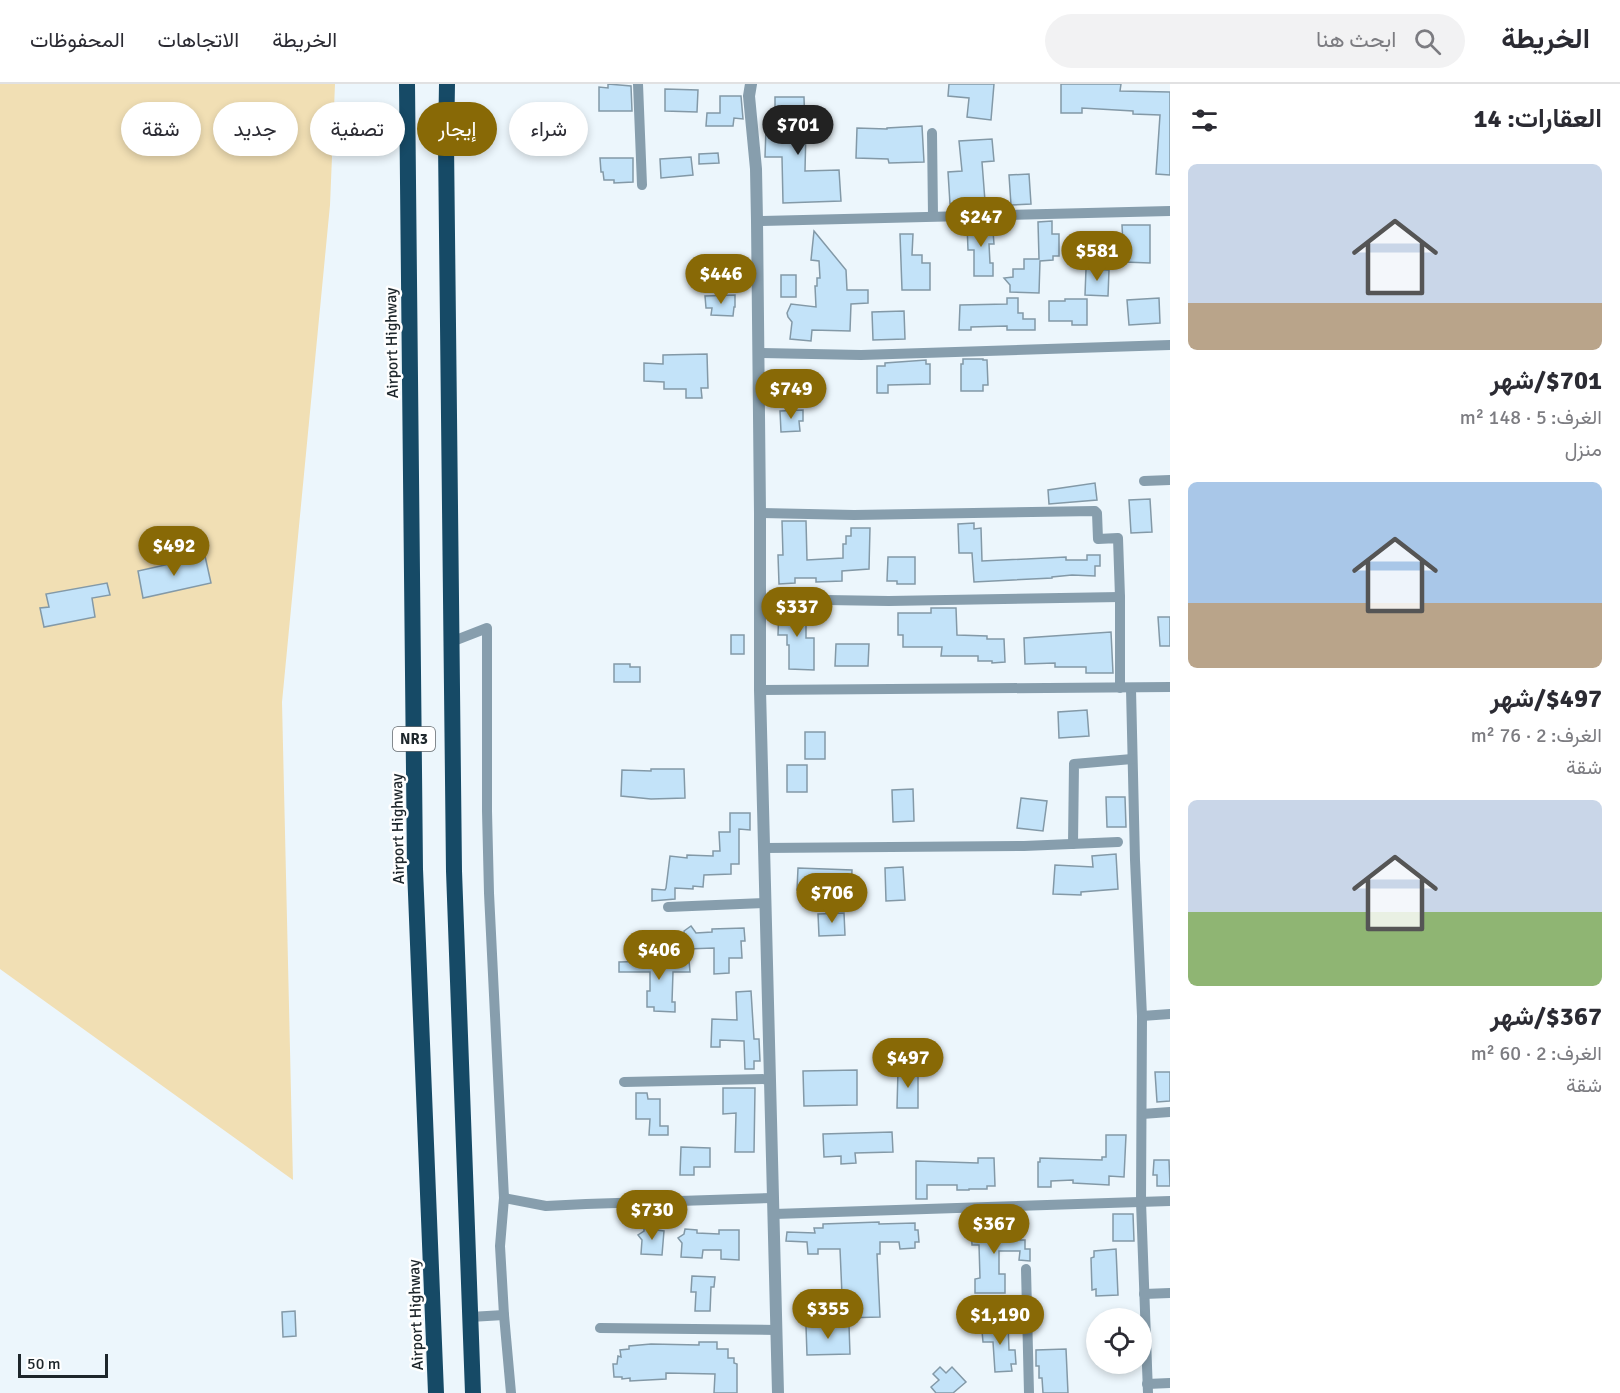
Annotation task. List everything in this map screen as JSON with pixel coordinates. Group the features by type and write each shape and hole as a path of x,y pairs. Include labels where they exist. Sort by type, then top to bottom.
{"highway":[{"name":"Airport Highway","path":"407,84 415,869 436,1393"},
{"name":"NR3","path":"447,84 454,871 473,1393"}],"street":[{"path":"638,84 642,185"},
{"path":"751,84 749,96 756,169 757,221 760,690 778,1393"},
{"path":"932,133 933,216"},
{"path":"757,221 1170,211"},
{"path":"758,353 861,356 1170,345"},
{"path":"1144,481 1170,480"},
{"path":"760,513 854,515 1095,511 1098,538 1118,538 1125,688 1132,759 1142,1016 1141,1202 1148,1389 1170,1383"},
{"path":"760,599 889,601 1120,597"},
{"path":"452,642 487,628 489,893 504,1198 500,1246 511,1393"},
{"path":"760,690 1170,687"},
{"path":"1074,844 1074,764 1132,759"},
{"path":"764,848 1024,846 1118,842"},
{"path":"668,907 766,903"},
{"path":"1142,1016 1170,1014"},
{"path":"624,1082 770,1079"},
{"path":"1142,1114 1170,1112"},
{"path":"504,1198 546,1206 773,1198"},
{"path":"774,1214 1170,1201"},
{"path":"1026,1269 1029,1393"},
{"path":"1144,1294 1170,1293"},
{"path":"470,1317 504,1316"},
{"path":"600,1328 777,1330"}],"shaded area":[{"path":"0,84 335,84 334,102 310,102 310,156 332,156 330,205 282,702 293,1180 0,969"}],"building":[{"path":"608,84 631,86 632,111 599,111 599,87 608,88"},
{"path":"949,84 994,84 991,120 967,117 969,98 948,96"},
{"path":"1061,84 1121,84 1120,91 1170,92 1170,175 1156,174 1160,115 1082,108 1082,113 1061,113"},
{"path":"665,89 698,90 697,112 665,111"},
{"path":"720,96 741,96 743,119 734,118 733,126 706,126 707,113 720,113"},
{"path":"775,97 804,97 805,171 839,170 841,201 783,203 782,157 765,157 766,128 775,128"},
{"path":"922,126 924,162 889,163 888,159 856,158 857,128 887,129"},
{"path":"992,139 994,161 982,162 985,201 950,204 948,172 962,171 959,141"},
{"path":"718,153 719,163 699,164 699,154"},
{"path":"691,157 693,175 661,178 660,159"},
{"path":"600,158 633,158 633,182 614,183 614,180 604,180"},
{"path":"1029,174 1031,204 1011,205 1009,175"},
{"path":"1052,221 1052,234 1059,234 1059,256 1053,256 1053,260 1040,261 1039,293 1010,292 1010,285 1004,278 1013,277 1013,269 1024,269 1024,259 1039,259 1038,222"},
{"path":"989,223 989,231 993,231 994,244 989,244 993,276 974,276 974,250 968,250 967,224"},
{"path":"1122,225 1150,225 1150,263 1124,262"},
{"path":"814,231 846,270 847,290 868,290 868,303 851,304 850,331 812,330 811,341 790,339 792,322 787,313 791,304 816,307 815,286 817,286 817,278 820,278 819,261 811,260"},
{"path":"900,234 913,234 912,255 922,255 922,263 930,263 930,290 902,290"},
{"path":"1086,269 1109,270 1108,296 1085,295"},
{"path":"781,275 796,275 796,297 781,297"},
{"path":"735,295 733,316 711,315 712,308 706,308 705,296"},
{"path":"1007,298 1018,298 1018,313 1023,313 1023,319 1035,319 1035,330 1007,330 1007,326 971,327 971,330 959,330 960,305 1007,304"},
{"path":"1159,298 1160,323 1129,325 1127,300"},
{"path":"1065,299 1087,299 1087,325 1072,325 1072,321 1049,321 1049,301 1065,301"},
{"path":"904,311 905,339 873,340 872,312"},
{"path":"707,354 708,388 701,388 702,398 686,398 686,389 664,389 664,382 644,381 644,363 663,364 663,355"},
{"path":"963,359 987,360 988,385 983,385 983,391 961,391"},
{"path":"926,360 926,364 930,364 930,384 888,385 888,393 877,393 877,366 885,366 885,363"},
{"path":"803,410 803,421 799,421 800,431 781,432 780,411"},
{"path":"1095,483 1097,500 1049,504 1048,490"},
{"path":"1150,499 1152,532 1131,533 1129,500"},
{"path":"782,521 806,521 807,560 843,558 843,544 846,544 846,536 851,536 851,528 870,528 869,569 842,571 842,581 816,582 816,578 795,578 795,583 779,584 778,555 783,555"},
{"path":"974,523 974,529 981,528 982,561 1066,557 1066,560 1087,560 1087,555 1100,555 1100,566 1095,566 1095,576 1072,575 974,582 972,553 959,553 958,524"},
{"path":"205,556 211,583 143,598 138,571"},
{"path":"888,557 915,557 915,584 897,584 897,581 887,581"},
{"path":"107,583 110,595 92,598 95,617 44,627 40,608 49,607 46,594"},
{"path":"779,607 806,607 806,638 814,638 814,670 789,669 787,635 778,635"},
{"path":"931,608 956,608 957,635 1004,639 1005,662 978,661 978,656 941,656 942,647 903,647 903,635 898,635 898,613 931,613"},
{"path":"1158,617 1170,617 1170,646 1160,646"},
{"path":"1111,632 1113,673 1086,673 1086,667 1055,667 1055,663 1025,664 1024,638"},
{"path":"731,635 744,635 744,654 731,654"},
{"path":"836,644 869,644 868,666 835,666"},
{"path":"614,664 630,664 630,667 640,667 640,682 614,682"},
{"path":"1087,710 1089,736 1059,738 1058,712"},
{"path":"805,732 825,732 825,759 805,759"},
{"path":"787,765 807,765 807,792 787,792"},
{"path":"651,769 684,769 685,798 651,799 621,796 622,770 651,771"},
{"path":"913,789 914,821 893,822 892,790"},
{"path":"1106,797 1125,797 1126,827 1107,827"},
{"path":"1021,798 1047,801 1043,831 1017,828"},
{"path":"730,813 750,813 750,830 739,829 739,864 731,864 731,874 704,875 703,887 675,888 675,899 652,901 652,889 665,890 666,888 670,856 687,858 687,855 713,856 713,851 720,851 719,832 730,832"},
{"path":"1116,854 1118,889 1081,892 1081,895 1053,894 1055,865 1093,867 1092,856"},
{"path":"903,867 905,900 886,901 885,868"},
{"path":"798,868 852,870 851,892 797,890"},
{"path":"844,913 845,935 819,936 818,914"},
{"path":"691,926 696,933 712,932 712,929 744,928 745,941 741,941 742,958 729,958 729,973 714,974 714,948 686,949 684,931"},
{"path":"689,960 690,972 673,972 672,1002 675,1002 675,1012 654,1011 654,1007 647,1007 650,972 619,972 619,962"},
{"path":"751,991 754,1039 759,1039 760,1061 754,1061 754,1069 745,1069 744,1041 720,1040 720,1047 711,1047 712,1019 737,1020 736,992"},
{"path":"857,1070 857,1105 804,1106 803,1071"},
{"path":"898,1070 918,1070 918,1108 897,1108"},
{"path":"1155,1072 1170,1072 1170,1101 1157,1102"},
{"path":"723,1088 755,1088 754,1152 735,1152 736,1113 723,1114"},
{"path":"636,1093 647,1093 648,1099 660,1099 660,1126 668,1126 668,1135 649,1135 650,1119 636,1119"},
{"path":"892,1132 893,1152 855,1153 856,1163 841,1164 841,1156 824,1157 823,1134"},
{"path":"1106,1135 1126,1135 1124,1177 1109,1176 1109,1185 1073,1183 1073,1180 1051,1181 1051,1187 1038,1187 1040,1158 1102,1160 1102,1157 1106,1157"},
{"path":"681,1147 710,1148 710,1167 694,1167 694,1175 680,1175"},
{"path":"978,1158 994,1158 995,1186 987,1186 987,1189 957,1190 957,1185 927,1185 927,1199 916,1199 916,1161 978,1163"},
{"path":"1154,1160 1169,1160 1170,1186 1157,1186 1157,1175 1153,1175"},
{"path":"1113,1214 1133,1214 1134,1241 1113,1241"},
{"path":"971,1218 991,1218 994,1234 1020,1234 1020,1240 1025,1240 1025,1249 1030,1249 1030,1261 1019,1260 1020,1251 999,1251 999,1274 1005,1274 1005,1293 975,1293 975,1279 980,1278 979,1245 972,1245"},
{"path":"879,1222 879,1224 915,1223 919,1242 915,1242 915,1248 900,1249 899,1242 880,1242 880,1254 877,1254 880,1317 843,1318 840,1249 818,1249 818,1254 808,1254 807,1242 786,1241 787,1232 815,1233 814,1228 823,1228 823,1224"},
{"path":"644,1225 657,1226 657,1230 664,1231 662,1255 641,1254 642,1240 638,1235 644,1231"},
{"path":"685,1229 697,1230 697,1233 719,1234 719,1230 739,1230 739,1260 721,1259 721,1250 703,1250 702,1258 681,1257 682,1243 678,1238 684,1234"},
{"path":"1116,1249 1118,1295 1096,1296 1096,1289 1092,1290 1091,1258 1094,1257 1094,1251"},
{"path":"692,1276 715,1277 714,1287 711,1287 710,1311 695,1311 696,1292 691,1292"},
{"path":"295,1311 296,1336 283,1337 282,1312"},
{"path":"1008,1323 1009,1350 1015,1350 1016,1364 1011,1364 1012,1371 995,1372 993,1342 983,1342 982,1331 984,1331 984,1324"},
{"path":"849,1325 850,1354 807,1355 806,1326"},
{"path":"699,1342 717,1342 717,1349 728,1349 728,1358 734,1358 734,1363 737,1364 737,1393 714,1393 715,1374 666,1373 666,1379 630,1381 630,1378 614,1377 613,1364 617,1364 618,1356 621,1357 620,1350 629,1349 629,1346 699,1345"},
{"path":"1066,1349 1068,1393 1043,1393 1039,1366 1036,1366 1036,1350"},
{"path":"940,1367 946,1373 952,1367 966,1382 953,1393 936,1393 931,1387 939,1380 933,1374"}]}
